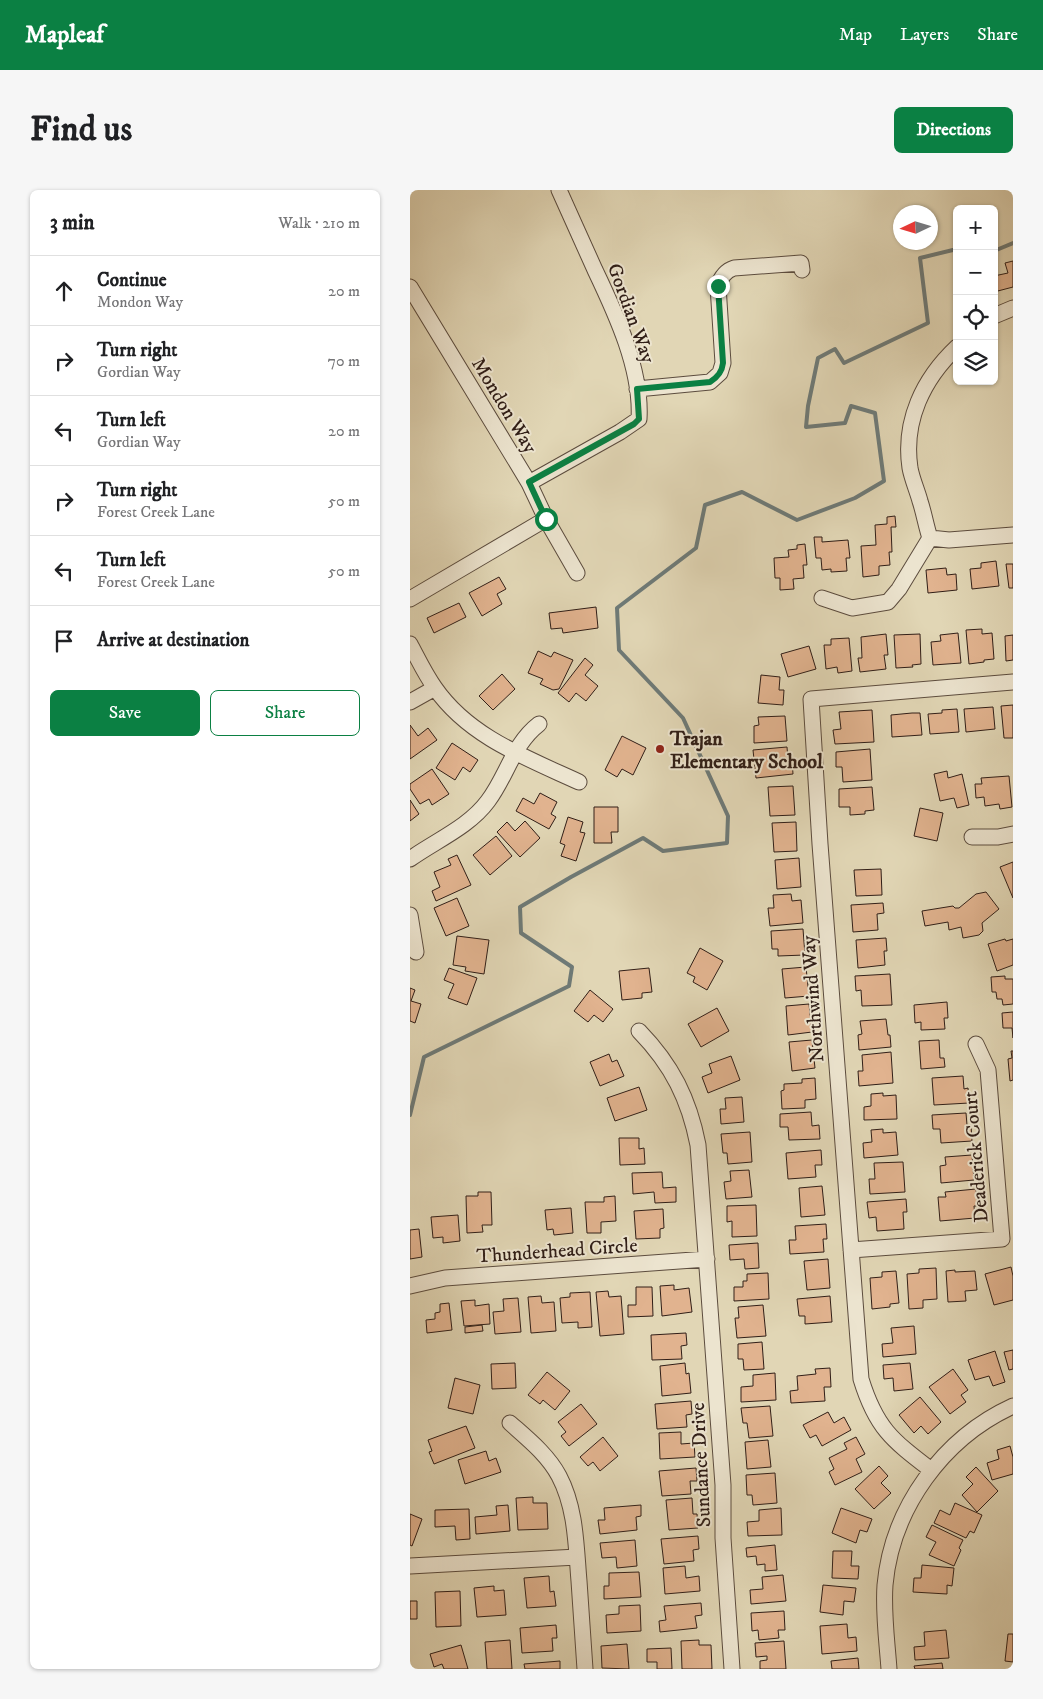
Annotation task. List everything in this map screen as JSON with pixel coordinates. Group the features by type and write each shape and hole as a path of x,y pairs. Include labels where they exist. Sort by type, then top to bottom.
{"street":[{"name":"Gordian Way","path":"529,482 634,424 639,419 637,389 628,348 617,319 559,190"},
{"path":"637,389 710,382 720,373 723,363 718,286 720,278 726,272 734,268 801,263 802,270"},
{"name":"Mondon Way","path":"410,288 529,482 546,519 577,573"},
{"path":"998,314 1013,308"},
{"path":"822,598 852,608 888,602 899,589 930,538 910,467 911,424 916,405 927,382 953,351"},
{"path":"410,599 546,519"},
{"path":"930,538 949,540 1013,535"},
{"path":"410,644 434,688 464,719 480,732 515,752 579,782"},
{"name":"Northwind Way","path":"931,1470 901,1447 886,1432 875,1417 861,1379 811,699 1013,682"},
{"path":"410,702 434,688"},
{"path":"410,859 457,828 487,802 524,738 539,724"},
{"path":"972,837 1013,834"},
{"path":"410,915 416,952"},
{"name":"Sundance Drive","path":"639,1030 674,1075 694,1122 698,1145 723,1485 723,1538 732,1669"},
{"name":"Deaderick Court","path":"851,1250 1002,1239 988,1070 976,1044"},
{"name":"Thunderhead Circle","path":"410,1286 445,1278 707,1259"},
{"path":"889,1669 884,1611 885,1585 897,1532 906,1511 931,1470 962,1438 984,1422 1013,1406"},
{"path":"510,1423 547,1458 567,1494 574,1522 586,1669"},
{"path":"410,1566 577,1557"}],"building":[{"path":"1013,261 1013,287 998,291 998,275 1008,273 1005,263"},
{"path":"895,516 896,527 891,527 892,552 889,552 890,565 879,566 879,575 863,577 861,546 876,545 875,525 887,524 887,517"},
{"path":"814,537 822,537 822,542 848,540 850,558 846,558 847,571 831,572 831,569 822,570 821,558 816,558"},
{"path":"805,544 807,565 803,565 804,578 793,579 794,589 780,590 780,578 775,578 774,558 789,557 788,550 797,549 797,545"},
{"path":"996,561 999,586 972,589 970,569 981,568 981,563"},
{"path":"1006,564 1013,564 1013,588 1009,588"},
{"path":"946,568 947,575 956,574 957,590 928,593 926,570"},
{"path":"499,577 506,589 497,594 502,604 482,616 469,593"},
{"path":"459,603 466,617 434,633 427,618"},
{"path":"596,607 598,628 563,633 562,628 551,629 549,613"},
{"path":"982,629 982,634 992,633 994,659 969,664 966,630"},
{"path":"958,633 961,663 933,665 931,642 941,641 940,635"},
{"path":"886,634 888,655 884,655 886,669 860,672 858,658 862,658 861,637"},
{"path":"920,634 921,664 912,665 913,667 896,668 894,635"},
{"path":"1013,635 1013,660 1006,661 1005,636"},
{"path":"849,638 852,671 838,673 837,667 826,669 824,645 831,645 831,639"},
{"path":"809,646 816,669 788,677 781,654"},
{"path":"538,651 551,657 554,652 573,660 559,689 553,690 540,684 543,679 528,673"},
{"path":"585,658 593,665 585,675 598,686 586,701 576,693 569,702 558,693"},
{"path":"502,674 515,689 493,710 479,696"},
{"path":"761,675 780,677 779,690 784,690 783,705 758,703"},
{"path":"1013,705 1013,738 1004,738 1001,706"},
{"path":"993,707 995,729 966,732 964,709"},
{"path":"957,709 959,732 930,734 928,714 942,713 942,710"},
{"path":"872,710 874,742 835,744 833,730 841,729 839,712"},
{"path":"920,713 922,735 892,737 891,715"},
{"path":"785,716 787,741 754,743 754,726 759,725 758,717"},
{"path":"410,725 418,736 428,728 437,740 410,759"},
{"path":"622,736 646,748 633,775 622,769 617,777 605,770"},
{"path":"452,743 478,760 470,772 463,767 455,780 436,768"},
{"path":"787,747 788,760 792,760 793,774 756,778 753,750"},
{"path":"870,749 872,780 843,782 842,767 836,767 836,752"},
{"path":"432,769 449,794 432,805 429,799 420,804 410,789 410,784"},
{"path":"947,771 948,778 962,774 969,805 957,808 954,798 940,801 934,774"},
{"path":"1009,776 1012,807 1000,809 999,804 985,806 984,797 976,798 975,784 982,784 981,778"},
{"path":"793,786 795,815 770,816 768,787"},
{"path":"872,787 874,810 865,811 865,814 850,815 850,807 839,807 839,789"},
{"path":"540,793 557,802 551,814 556,817 549,829 516,811 523,798 534,804"},
{"path":"410,800 419,814 410,821"},
{"path":"594,807 618,807 618,832 611,832 612,843 594,843"},
{"path":"920,808 943,813 937,841 914,836"},
{"path":"568,817 583,822 580,832 585,833 576,861 561,856 565,845 560,843"},
{"path":"525,821 540,838 520,857 497,832 507,822 515,831"},
{"path":"796,822 797,851 774,852 772,823"},
{"path":"496,836 512,856 490,875 473,855"},
{"path":"457,855 471,885 436,901 432,891 440,887 434,872 451,865 448,859"},
{"path":"799,858 801,887 777,889 775,860"},
{"path":"1013,862 1013,898 1000,867"},
{"path":"881,869 882,895 856,896 854,870"},
{"path":"986,892 999,909 982,923 983,931 979,935 963,938 961,927 949,930 948,922 925,926 922,911 953,906 959,908 976,894"},
{"path":"791,894 792,901 801,900 803,923 770,926 768,908 774,908 773,895"},
{"path":"457,898 469,926 446,936 434,908"},
{"path":"883,903 884,913 877,914 878,930 853,932 851,905"},
{"path":"803,929 805,955 778,956 778,949 772,949 771,931"},
{"path":"457,936 489,940 484,974 465,971 466,967 453,965"},
{"path":"886,938 887,951 884,951 885,965 858,968 856,940"},
{"path":"1005,939 1006,941 1013,939 1013,965 997,971 988,944"},
{"path":"700,948 723,961 707,990 693,982 695,977 687,973"},
{"path":"806,967 809,996 785,998 782,969"},
{"path":"449,968 477,978 467,1005 448,998 454,984 444,980"},
{"path":"649,968 652,992 642,993 642,998 622,1000 619,971"},
{"path":"890,974 892,1005 862,1006 861,990 856,991 855,976"},
{"path":"1005,976 1005,979 1013,979 1013,1004 1003,1005 1002,999 997,999 996,992 992,992 991,977"},
{"path":"410,988 415,990 411,1001 421,1004 415,1023 410,1021"},
{"path":"590,990 613,1009 603,1022 594,1015 588,1022 574,1011"},
{"path":"947,1002 948,1018 944,1018 945,1029 921,1030 921,1022 915,1023 914,1005"},
{"path":"809,1004 812,1032 788,1035 786,1006"},
{"path":"717,1008 729,1031 701,1047 688,1024"},
{"path":"1013,1012 1013,1038 1012,1028 1003,1028 1002,1013"},
{"path":"886,1019 891,1047 859,1050 858,1035 862,1034 860,1021"},
{"path":"812,1040 815,1068 792,1071 789,1042"},
{"path":"939,1040 940,1058 944,1058 945,1067 921,1069 919,1041"},
{"path":"1011,1051 1013,1051 1013,1080 1010,1081 1008,1059 1012,1058"},
{"path":"891,1052 893,1083 859,1086 858,1071 863,1071 862,1055"},
{"path":"609,1054 612,1062 617,1060 624,1076 600,1086 590,1062"},
{"path":"731,1056 740,1080 708,1093 702,1077 712,1073 709,1064"},
{"path":"963,1076 964,1089 968,1088 969,1103 934,1105 932,1078"},
{"path":"815,1078 816,1099 805,1100 805,1108 782,1109 781,1091 784,1090 784,1084 802,1083 802,1079"},
{"path":"639,1087 647,1110 615,1121 607,1098"},
{"path":"883,1093 883,1096 896,1095 897,1119 864,1120 864,1107 871,1106 871,1094"},
{"path":"742,1097 744,1122 721,1124 720,1109 726,1109 725,1098"},
{"path":"811,1112 812,1126 819,1125 820,1139 789,1140 788,1127 780,1127 780,1114"},
{"path":"966,1113 967,1125 971,1125 972,1141 941,1143 940,1129 933,1129 932,1115"},
{"path":"883,1129 883,1133 896,1132 898,1155 864,1158 863,1143 872,1142 871,1130"},
{"path":"750,1132 752,1162 728,1164 727,1153 723,1153 721,1134"},
{"path":"619,1138 639,1138 639,1149 644,1148 645,1164 620,1165"},
{"path":"821,1150 822,1165 815,1165 816,1177 788,1179 786,1153"},
{"path":"972,1155 974,1180 941,1183 940,1166 946,1165 945,1157"},
{"path":"903,1162 905,1192 870,1194 869,1179 875,1179 874,1163"},
{"path":"749,1170 752,1197 726,1199 724,1182 731,1181 730,1171"},
{"path":"662,1172 663,1188 676,1187 676,1202 655,1203 654,1192 633,1194 632,1173"},
{"path":"822,1186 825,1215 801,1217 799,1188"},
{"path":"976,1189 977,1206 974,1206 975,1218 940,1221 938,1197 946,1197 945,1192"},
{"path":"478,1192 491,1192 492,1225 482,1225 483,1232 467,1233 466,1196 478,1196"},
{"path":"615,1196 616,1221 601,1222 601,1233 587,1233 585,1202 604,1202 604,1197"},
{"path":"906,1199 907,1212 903,1212 904,1229 877,1231 876,1217 869,1218 867,1202"},
{"path":"756,1205 757,1236 732,1237 732,1221 727,1222 727,1206"},
{"path":"571,1208 573,1233 554,1235 553,1229 547,1230 545,1210"},
{"path":"663,1209 664,1228 660,1229 660,1238 636,1239 634,1211"},
{"path":"458,1215 460,1241 443,1243 443,1237 433,1238 431,1217"},
{"path":"826,1224 827,1239 823,1239 824,1252 790,1254 789,1240 796,1240 795,1226"},
{"path":"419,1229 422,1257 410,1259 410,1230"},
{"path":"758,1243 759,1268 745,1269 744,1259 730,1260 729,1245"},
{"path":"828,1259 830,1288 807,1290 804,1261"},
{"path":"1011,1267 1013,1300 994,1305 985,1274"},
{"path":"936,1268 937,1299 923,1300 923,1308 909,1309 907,1274 919,1273 919,1269"},
{"path":"955,1270 955,1272 975,1271 977,1290 965,1291 966,1301 948,1302 946,1271"},
{"path":"896,1271 899,1303 890,1304 890,1307 872,1309 870,1278 882,1277 882,1272"},
{"path":"768,1273 769,1299 734,1301 734,1287 743,1287 743,1281 747,1281 747,1274"},
{"path":"674,1285 674,1290 689,1288 692,1312 662,1316 660,1286"},
{"path":"636,1287 652,1287 653,1316 628,1317 628,1305 636,1305"},
{"path":"608,1291 609,1297 621,1296 624,1334 600,1336 596,1292"},
{"path":"590,1292 592,1327 578,1328 578,1322 562,1323 560,1298 570,1297 570,1293"},
{"path":"541,1296 542,1303 554,1302 556,1331 531,1333 528,1297"},
{"path":"830,1296 832,1322 805,1324 805,1316 799,1316 797,1299"},
{"path":"518,1298 521,1332 495,1334 493,1312 504,1311 503,1299"},
{"path":"475,1300 475,1306 489,1304 490,1324 464,1326 461,1301"},
{"path":"449,1303 452,1330 427,1333 426,1320 435,1319 435,1313 440,1312 440,1304"},
{"path":"763,1305 766,1336 737,1338 735,1318 739,1318 738,1307"},
{"path":"482,1325 483,1331 465,1333 465,1327"},
{"path":"914,1326 916,1354 883,1357 882,1344 893,1343 891,1328"},
{"path":"686,1333 687,1345 681,1346 682,1359 652,1360 651,1335"},
{"path":"762,1342 764,1369 744,1370 743,1359 738,1359 738,1344"},
{"path":"1013,1350 1013,1369 1009,1370 1004,1352"},
{"path":"995,1351 1005,1382 993,1386 989,1376 975,1380 968,1360"},
{"path":"515,1363 516,1388 492,1389 491,1364"},
{"path":"685,1363 686,1374 689,1373 691,1393 662,1396 660,1366"},
{"path":"910,1363 913,1389 894,1391 893,1378 884,1379 883,1365"},
{"path":"830,1368 831,1387 824,1387 825,1401 791,1403 790,1391 798,1390 797,1376 816,1374 815,1369"},
{"path":"953,1369 968,1390 961,1395 966,1402 950,1414 929,1387"},
{"path":"547,1372 570,1391 555,1410 543,1400 540,1404 528,1395"},
{"path":"775,1373 776,1400 741,1402 741,1387 753,1386 753,1375"},
{"path":"455,1378 480,1385 473,1414 448,1408"},
{"path":"920,1397 941,1422 928,1434 921,1426 914,1433 899,1415"},
{"path":"691,1401 692,1414 686,1415 687,1427 657,1429 655,1404"},
{"path":"581,1404 597,1424 569,1446 561,1436 566,1432 558,1422"},
{"path":"770,1406 773,1436 749,1438 747,1423 743,1423 741,1408"},
{"path":"828,1412 834,1423 844,1417 851,1430 822,1446 816,1435 810,1438 803,1425"},
{"path":"466,1426 475,1448 434,1464 429,1452 432,1451 428,1440"},
{"path":"681,1432 681,1444 694,1443 695,1457 660,1459 659,1433"},
{"path":"603,1437 618,1456 600,1471 593,1462 588,1466 580,1457"},
{"path":"856,1437 865,1454 856,1459 862,1472 835,1485 829,1472 834,1469 829,1458 847,1449 844,1443"},
{"path":"768,1440 771,1467 747,1469 745,1442"},
{"path":"1010,1446 1013,1457 1013,1474 992,1480 987,1463 999,1459 997,1450"},
{"path":"486,1451 489,1461 496,1458 501,1472 465,1484 458,1460"},
{"path":"879,1466 888,1476 881,1483 891,1493 874,1509 855,1489"},
{"path":"976,1467 998,1491 977,1512 962,1495 973,1484 966,1477"},
{"path":"696,1468 697,1481 690,1481 691,1494 662,1496 659,1471"},
{"path":"775,1473 777,1503 753,1505 752,1495 747,1495 746,1475"},
{"path":"533,1497 533,1503 547,1503 548,1529 518,1530 516,1498"},
{"path":"692,1498 693,1514 697,1514 698,1528 669,1530 666,1500"},
{"path":"955,1503 982,1515 974,1533 970,1531 966,1538 934,1523 940,1510 950,1515"},
{"path":"508,1505 510,1531 476,1534 475,1517 497,1515 496,1506"},
{"path":"641,1505 641,1516 636,1517 637,1530 600,1534 598,1520 605,1520 604,1508"},
{"path":"781,1508 782,1535 748,1536 747,1522 759,1521 759,1510"},
{"path":"841,1508 872,1519 867,1532 860,1530 856,1543 832,1533"},
{"path":"469,1509 470,1539 456,1540 455,1526 435,1527 435,1510"},
{"path":"410,1514 422,1519 412,1546 410,1545"},
{"path":"932,1525 963,1540 954,1566 929,1555 936,1542 926,1537"},
{"path":"698,1536 699,1549 693,1550 694,1561 664,1564 661,1539"},
{"path":"635,1540 637,1566 617,1568 616,1557 602,1558 600,1543"},
{"path":"775,1545 777,1570 765,1571 765,1564 757,1565 756,1556 747,1557 746,1548"},
{"path":"833,1551 852,1551 851,1566 859,1566 858,1579 832,1578"},
{"path":"922,1565 954,1568 952,1586 947,1585 947,1594 913,1592 914,1578 921,1578"},
{"path":"685,1566 686,1578 699,1576 700,1591 665,1594 663,1568"},
{"path":"639,1572 641,1597 604,1599 604,1586 609,1586 609,1573"},
{"path":"783,1575 786,1601 751,1604 750,1590 763,1589 762,1577"},
{"path":"549,1576 550,1592 554,1591 556,1606 527,1608 524,1578"},
{"path":"823,1585 856,1588 854,1602 844,1601 843,1615 820,1612"},
{"path":"494,1586 494,1591 504,1590 506,1615 477,1617 474,1588"},
{"path":"460,1591 461,1626 436,1627 435,1592"},
{"path":"410,1601 417,1601 417,1619 410,1619"},
{"path":"701,1603 702,1615 695,1616 697,1628 660,1632 659,1621 666,1620 664,1606"},
{"path":"640,1605 641,1631 607,1633 606,1615 619,1614 619,1606"},
{"path":"784,1611 785,1630 778,1630 779,1638 759,1640 758,1630 752,1631 751,1613"},
{"path":"847,1624 848,1638 856,1637 857,1651 822,1654 820,1626"},
{"path":"556,1625 557,1638 552,1638 553,1651 522,1653 520,1628"},
{"path":"946,1630 949,1658 915,1660 914,1647 925,1646 924,1632"},
{"path":"1008,1634 1013,1634 1013,1662 1005,1661"},
{"path":"510,1640 512,1669 487,1669 485,1642"},
{"path":"699,1640 699,1645 711,1645 712,1669 682,1669 681,1641"},
{"path":"784,1641 786,1669 760,1669 760,1661 767,1660 767,1656 756,1657 755,1643"},
{"path":"627,1644 629,1669 602,1668 601,1646"},
{"path":"461,1645 468,1669 444,1669 442,1664 434,1667 430,1654"},
{"path":"671,1648 672,1669 657,1669 657,1662 647,1662 647,1649"},
{"path":"858,1658 859,1669 832,1669 831,1661"},
{"path":"560,1661 560,1669 525,1669 524,1664"},
{"path":"942,1663 943,1669 915,1669 914,1666"}],"waterway":[{"path":"996,250 1013,243"},
{"path":"410,1115 424,1057 569,986 572,967 521,933 520,907 643,838 663,851 727,843 728,816 683,718 619,650 617,608 696,548 705,505 742,492 797,520 855,498 884,481 875,413 851,406 845,423 806,427 808,406 818,358 835,349 844,363 928,323 920,258 953,250"}],"place":[{"name":"Trajan Elementary School","path":"660,749"}],"route":[{"path":"546,519 529,482 634,424 639,419 640,410 637,389 710,382 720,373 723,363 718,286"}]}
